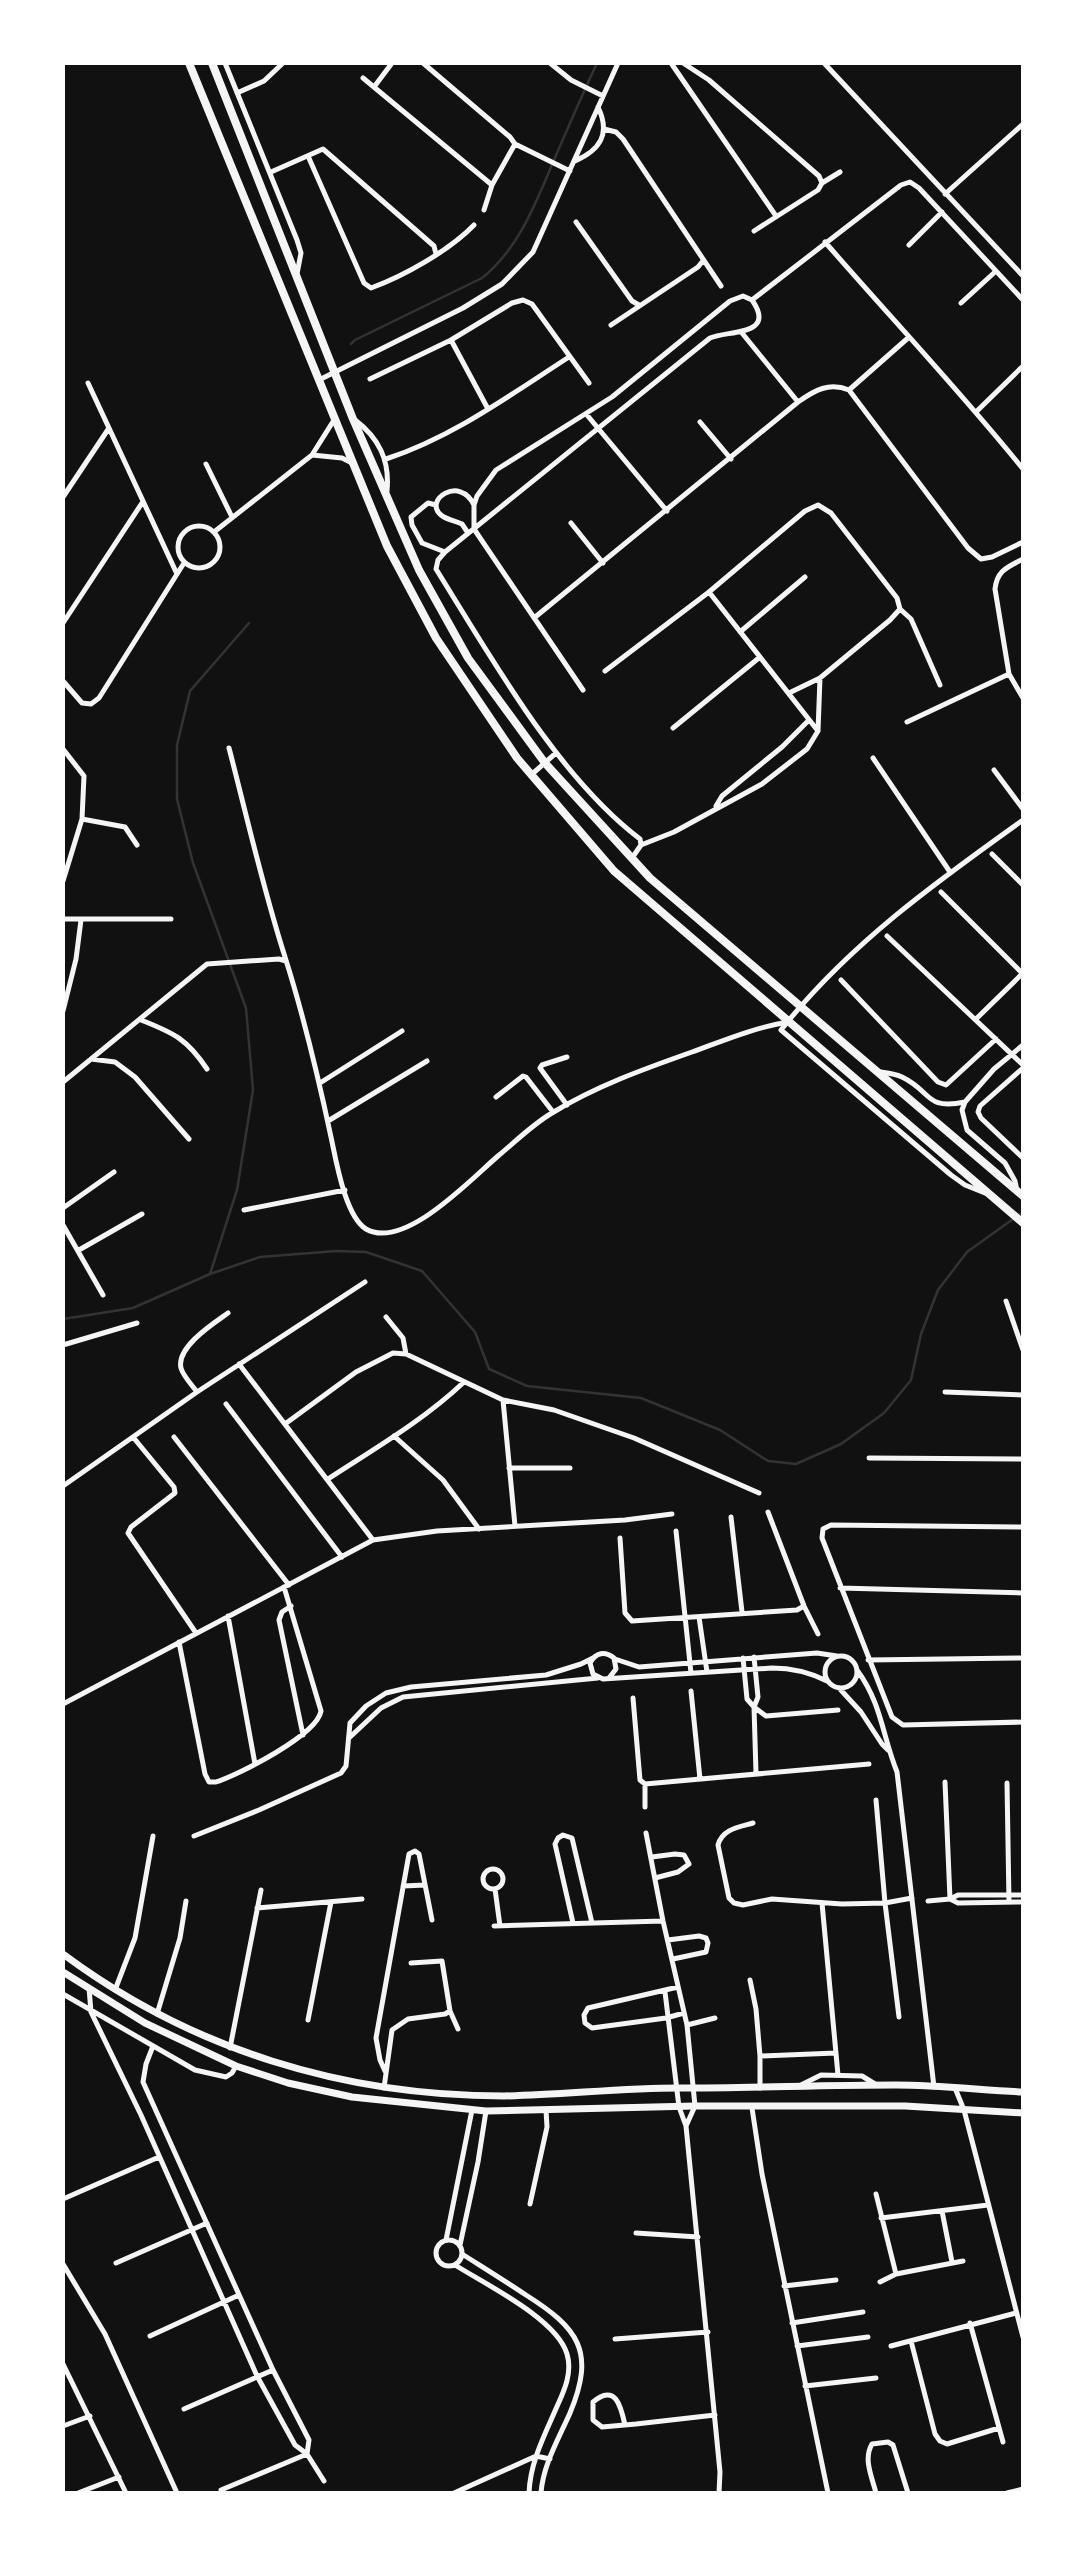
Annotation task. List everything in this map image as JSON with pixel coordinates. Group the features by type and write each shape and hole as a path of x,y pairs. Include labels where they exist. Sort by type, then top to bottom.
{"main road":[{"path":"189,63 387,546 436,638 517,758 614,871 1022,1222"},
{"path":"212,63 353,419 419,570 468,658 545,763 650,877 1020,1193"},
{"path":"63,1954 157,2014 230,2048 295,2068 384,2088 506,2096 677,2088 877,2086 1023,2092"},
{"path":"63,1972 145,2023 236,2066 288,2083 352,2097 486,2111 695,2106 905,2106 1023,2113"}],"street":[{"path":"225,63 271,172 301,253 296,277"},
{"path":"237,93 264,81 283,63"},
{"path":"374,87 393,63"},
{"path":"423,63 515,144 570,171"},
{"path":"550,63 571,80 603,96"},
{"path":"318,381 463,308 502,284 533,252 618,63"},
{"path":"671,63 776,216"},
{"path":"683,63 709,80 819,176 822,183"},
{"path":"824,63 1023,276"},
{"path":"363,78 492,185"},
{"path":"575,161 597,147 604,129 604,119 598,107"},
{"path":"945,194 1023,125"},
{"path":"604,129 616,132 623,139 701,255 702,262 721,286"},
{"path":"484,210 492,185 515,144"},
{"path":"271,172 323,149 434,246 436,254"},
{"path":"308,156 364,282 371,288 436,254 465,235 474,225"},
{"path":"754,231 818,190 822,183 839,172"},
{"path":"752,300 901,185 910,182 942,212 1023,300"},
{"path":"909,244 942,212"},
{"path":"576,222 632,301 639,305"},
{"path":"825,242 976,411 1023,469"},
{"path":"611,326 702,262"},
{"path":"961,303 996,271"},
{"path":"583,691 474,529 474,505 485,483 496,470 587,415 730,301 743,296 752,300 758,309 759,319 752,329 742,333 727,332 710,338 600,428 474,529 468,533 445,552 438,560 436,569 556,753 619,824 640,839 641,845"},
{"path":"370,379 451,340 512,303 523,300 532,304 589,383"},
{"path":"742,333 798,402"},
{"path":"849,390 908,338"},
{"path":"451,340 488,410"},
{"path":"386,459 430,442 469,422 569,357"},
{"path":"976,411 1023,366"},
{"path":"88,383 177,574"},
{"path":"534,618 798,402 814,390 835,384 849,390 968,548 981,559 992,557 1023,542"},
{"path":"587,415 667,511"},
{"path":"353,419 367,429 379,443 386,459 386,495"},
{"path":"214,532 312,455 334,420"},
{"path":"700,422 731,458"},
{"path":"63,497 109,428"},
{"path":"312,455 342,458 352,463"},
{"path":"206,464 232,517"},
{"path":"468,533 463,524 444,518 436,505 440,497 449,491 457,490 471,499 474,505"},
{"path":"63,623 142,503"},
{"path":"422,543 412,525 411,517 428,503 436,505"},
{"path":"605,671 709,592 805,511 818,505 831,513 897,598 900,609 911,619 940,685"},
{"path":"571,523 603,563"},
{"path":"199,526 214,532 221,547 215,562 199,569 184,563 177,548 184,532 199,526"},
{"path":"409,547 422,543 445,552"},
{"path":"1023,559 1003,569 996,578 995,589 1010,674 1023,698"},
{"path":"63,681 82,703 91,705 99,698 184,563"},
{"path":"740,632 805,577"},
{"path":"709,592 818,731"},
{"path":"789,693 820,678 900,609"},
{"path":"673,727 760,657"},
{"path":"907,722 1010,674"},
{"path":"632,858 641,845 674,832 762,784 807,749 818,731 820,678"},
{"path":"714,809 722,796 782,747 808,721"},
{"path":"782,747 791,762"},
{"path":"229,748 290,968 345,1190 357,1222 378,1234 399,1230 430,1213 456,1195 495,1158 553,1112 608,1082 754,1028 788,1022 799,1006 876,931 950,872 1023,820"},
{"path":"63,749 84,776 82,819 63,881"},
{"path":"531,775 556,753"},
{"path":"873,758 950,872"},
{"path":"994,770 1023,809"},
{"path":"82,819 125,827 137,845"},
{"path":"992,854 1023,885"},
{"path":"941,892 1023,974 976,1019"},
{"path":"63,919 171,919"},
{"path":"63,1011 76,959 81,920"},
{"path":"887,936 1023,1066 978,1112 1023,1158"},
{"path":"63,1083 207,964 279,959 286,961"},
{"path":"841,980 938,1082 946,1086 996,1039"},
{"path":"141,1020 178,1036 194,1050 207,1069"},
{"path":"320,1083 402,1031"},
{"path":"1020,1193 1005,1163 967,1130 962,1110 965,1102 994,1069 1023,1045"},
{"path":"496,1097 542,1065 567,1057"},
{"path":"91,1059 115,1062 135,1077 188,1139"},
{"path":"328,1121 427,1061"},
{"path":"540,1068 567,1104"},
{"path":"874,1071 901,1076 941,1105 965,1102"},
{"path":"526,1077 553,1112"},
{"path":"63,1208 114,1172"},
{"path":"244,1210 345,1190"},
{"path":"79,1250 142,1214"},
{"path":"63,1225 103,1295"},
{"path":"63,1486 197,1392 365,1282"},
{"path":"1006,1301 1023,1350"},
{"path":"197,1392 181,1369 181,1359 202,1332 228,1313"},
{"path":"386,1317 403,1338 406,1354"},
{"path":"63,1345 137,1323"},
{"path":"285,1424 356,1372 393,1353 406,1354 503,1400 554,1410 634,1438 759,1493"},
{"path":"239,1364 373,1540"},
{"path":"328,1479 394,1436 448,1397 464,1382"},
{"path":"945,1392 1023,1395"},
{"path":"503,1400 515,1526"},
{"path":"226,1404 342,1557"},
{"path":"394,1436 443,1480 479,1528"},
{"path":"133,1437 174,1486 175,1493 128,1532 196,1633"},
{"path":"174,1437 287,1586 290,1606 321,1711 320,1716 303,1735 254,1764 216,1782 209,1782 205,1774 179,1642"},
{"path":"869,1458 1023,1459"},
{"path":"509,1468 570,1468"},
{"path":"768,1511 804,1606 818,1634"},
{"path":"63,1704 373,1540 437,1531 625,1520 672,1514"},
{"path":"731,1517 742,1612"},
{"path":"1023,1527 831,1525 823,1529 822,1538 892,1717 903,1725 1023,1722"},
{"path":"676,1531 691,1673"},
{"path":"620,1538 625,1612 632,1621 797,1610 804,1606"},
{"path":"840,1588 1023,1593"},
{"path":"290,1606 282,1612 279,1620 303,1735"},
{"path":"228,1616 254,1764"},
{"path":"699,1617 706,1672"},
{"path":"194,1836 259,1811 341,1773 346,1766 350,1723 386,1693 411,1687 546,1675 581,1664 604,1653 639,1667 817,1653 846,1656 871,1689 897,1772 934,2087"},
{"path":"828,1681 824,1669 829,1661 837,1656"},
{"path":"754,1657 758,1697 754,1707 756,1773"},
{"path":"593,1658 590,1669 598,1678"},
{"path":"609,1678 616,1669 614,1658"},
{"path":"743,1658 747,1699 766,1716 838,1710"},
{"path":"868,1660 1023,1658"},
{"path":"349,1738 356,1734 368,1718 403,1697 598,1678 792,1668 811,1673 839,1688 861,1712 888,1750"},
{"path":"839,1688 849,1686 855,1679 857,1670"},
{"path":"691,1691 700,1779"},
{"path":"386,1693 390,1703"},
{"path":"633,1698 640,1780 645,1784 869,1764"},
{"path":"360,1712 368,1718"},
{"path":"945,1782 950,1899"},
{"path":"1007,1783 1009,1898"},
{"path":"645,1784 645,1807"},
{"path":"876,1800 899,2017"},
{"path":"753,1823 727,1831 720,1837 718,1845 729,1898 734,1903 743,1905 772,1899 822,1903 885,1903 912,1898"},
{"path":"646,1833 687,2025 695,2106 686,2126"},
{"path":"573,1923 555,1844 563,1835 572,1838 592,1923"},
{"path":"116,1990 135,1938 153,1836"},
{"path":"385,2071 376,2038 409,1854 415,1851 419,1854 432,1920"},
{"path":"652,1857 684,1855 689,1864 678,1872 655,1878"},
{"path":"403,1886 425,1885"},
{"path":"495,1889 497,1926 663,1921"},
{"path":"230,2048 261,1890"},
{"path":"928,1901 950,1899 958,1895 1009,1898 1023,1902"},
{"path":"1009,1898 1023,1895"},
{"path":"257,1908 362,1899"},
{"path":"157,2014 180,1938 187,1901"},
{"path":"308,2020 331,1902"},
{"path":"822,1903 838,2075"},
{"path":"668,1940 699,1936 706,1938 708,1943 706,1952 673,1959"},
{"path":"411,1963 442,1961 450,2011 458,2029"},
{"path":"750,1980 756,2009 760,2088"},
{"path":"678,1987 588,2008 584,2015 586,2023 592,2028 684,2013"},
{"path":"89,1988 91,2012 141,2115 257,2376 295,2445 307,2454 324,2481"},
{"path":"665,1992 666,2018 679,2107 686,2126 698,2237 720,2472 719,2493"},
{"path":"63,1994 195,2070 226,2077 236,2066"},
{"path":"384,2088 392,2030 408,2019 450,2011"},
{"path":"687,2025 715,2018"},
{"path":"153,2046 143,2082 273,2370 309,2440 307,2454"},
{"path":"760,2056 835,2053"},
{"path":"795,2087 821,2075 862,2076 877,2086"},
{"path":"955,2088 964,2110 1023,2337"},
{"path":"752,2108 784,2286 828,2493"},
{"path":"141,2115 155,2110"},
{"path":"446,2241 472,2110"},
{"path":"530,2204 547,2127 546,2110"},
{"path":"486,2111 460,2245 463,2254 556,2314 571,2331 580,2352 580,2389 550,2459 541,2493"},
{"path":"63,2199 159,2157"},
{"path":"876,2194 896,2274"},
{"path":"881,2218 988,2206"},
{"path":"942,2211 952,2262"},
{"path":"116,2263 207,2223"},
{"path":"636,2233 698,2237"},
{"path":"460,2245 451,2240 438,2247 437,2257 443,2265 455,2265 547,2323 559,2337 567,2354 569,2369 566,2388 536,2456 529,2480 529,2493"},
{"path":"455,2265 463,2254"},
{"path":"880,2282 896,2274 963,2261"},
{"path":"63,2264 105,2333 177,2493"},
{"path":"784,2286 836,2280"},
{"path":"150,2336 239,2295"},
{"path":"792,2323 863,2312"},
{"path":"891,2346 1016,2313"},
{"path":"970,2323 1003,2442"},
{"path":"615,2339 708,2332"},
{"path":"797,2346 868,2337"},
{"path":"911,2341 935,2434 940,2441 947,2444 999,2428"},
{"path":"63,2364 126,2493"},
{"path":"184,2409 273,2370"},
{"path":"806,2386 876,2378"},
{"path":"625,2425 616,2398 598,2398 593,2402 593,2416 598,2425 625,2425 715,2415"},
{"path":"63,2426 90,2416"},
{"path":"876,2493 867,2458 869,2448 872,2444 888,2442 893,2445 908,2493"},
{"path":"221,2490 307,2454"},
{"path":"454,2493 536,2456 550,2459"},
{"path":"78,2493 119,2477"},
{"path":"1007,2493 1019,2491"}],"waterway":[{"path":"351,344 482,278 496,266 508,252 535,204 597,63"},
{"path":"210,1274 237,1190 253,1090 246,1008 193,863 177,799 177,745 190,691 249,623"},
{"path":"63,1319 133,1308 210,1274 260,1257 336,1251 366,1252 422,1271 475,1332 489,1369 527,1386 641,1398 720,1430 768,1461 796,1464 841,1444 884,1413 911,1380 921,1334 938,1290 967,1252 1023,1212"}]}
